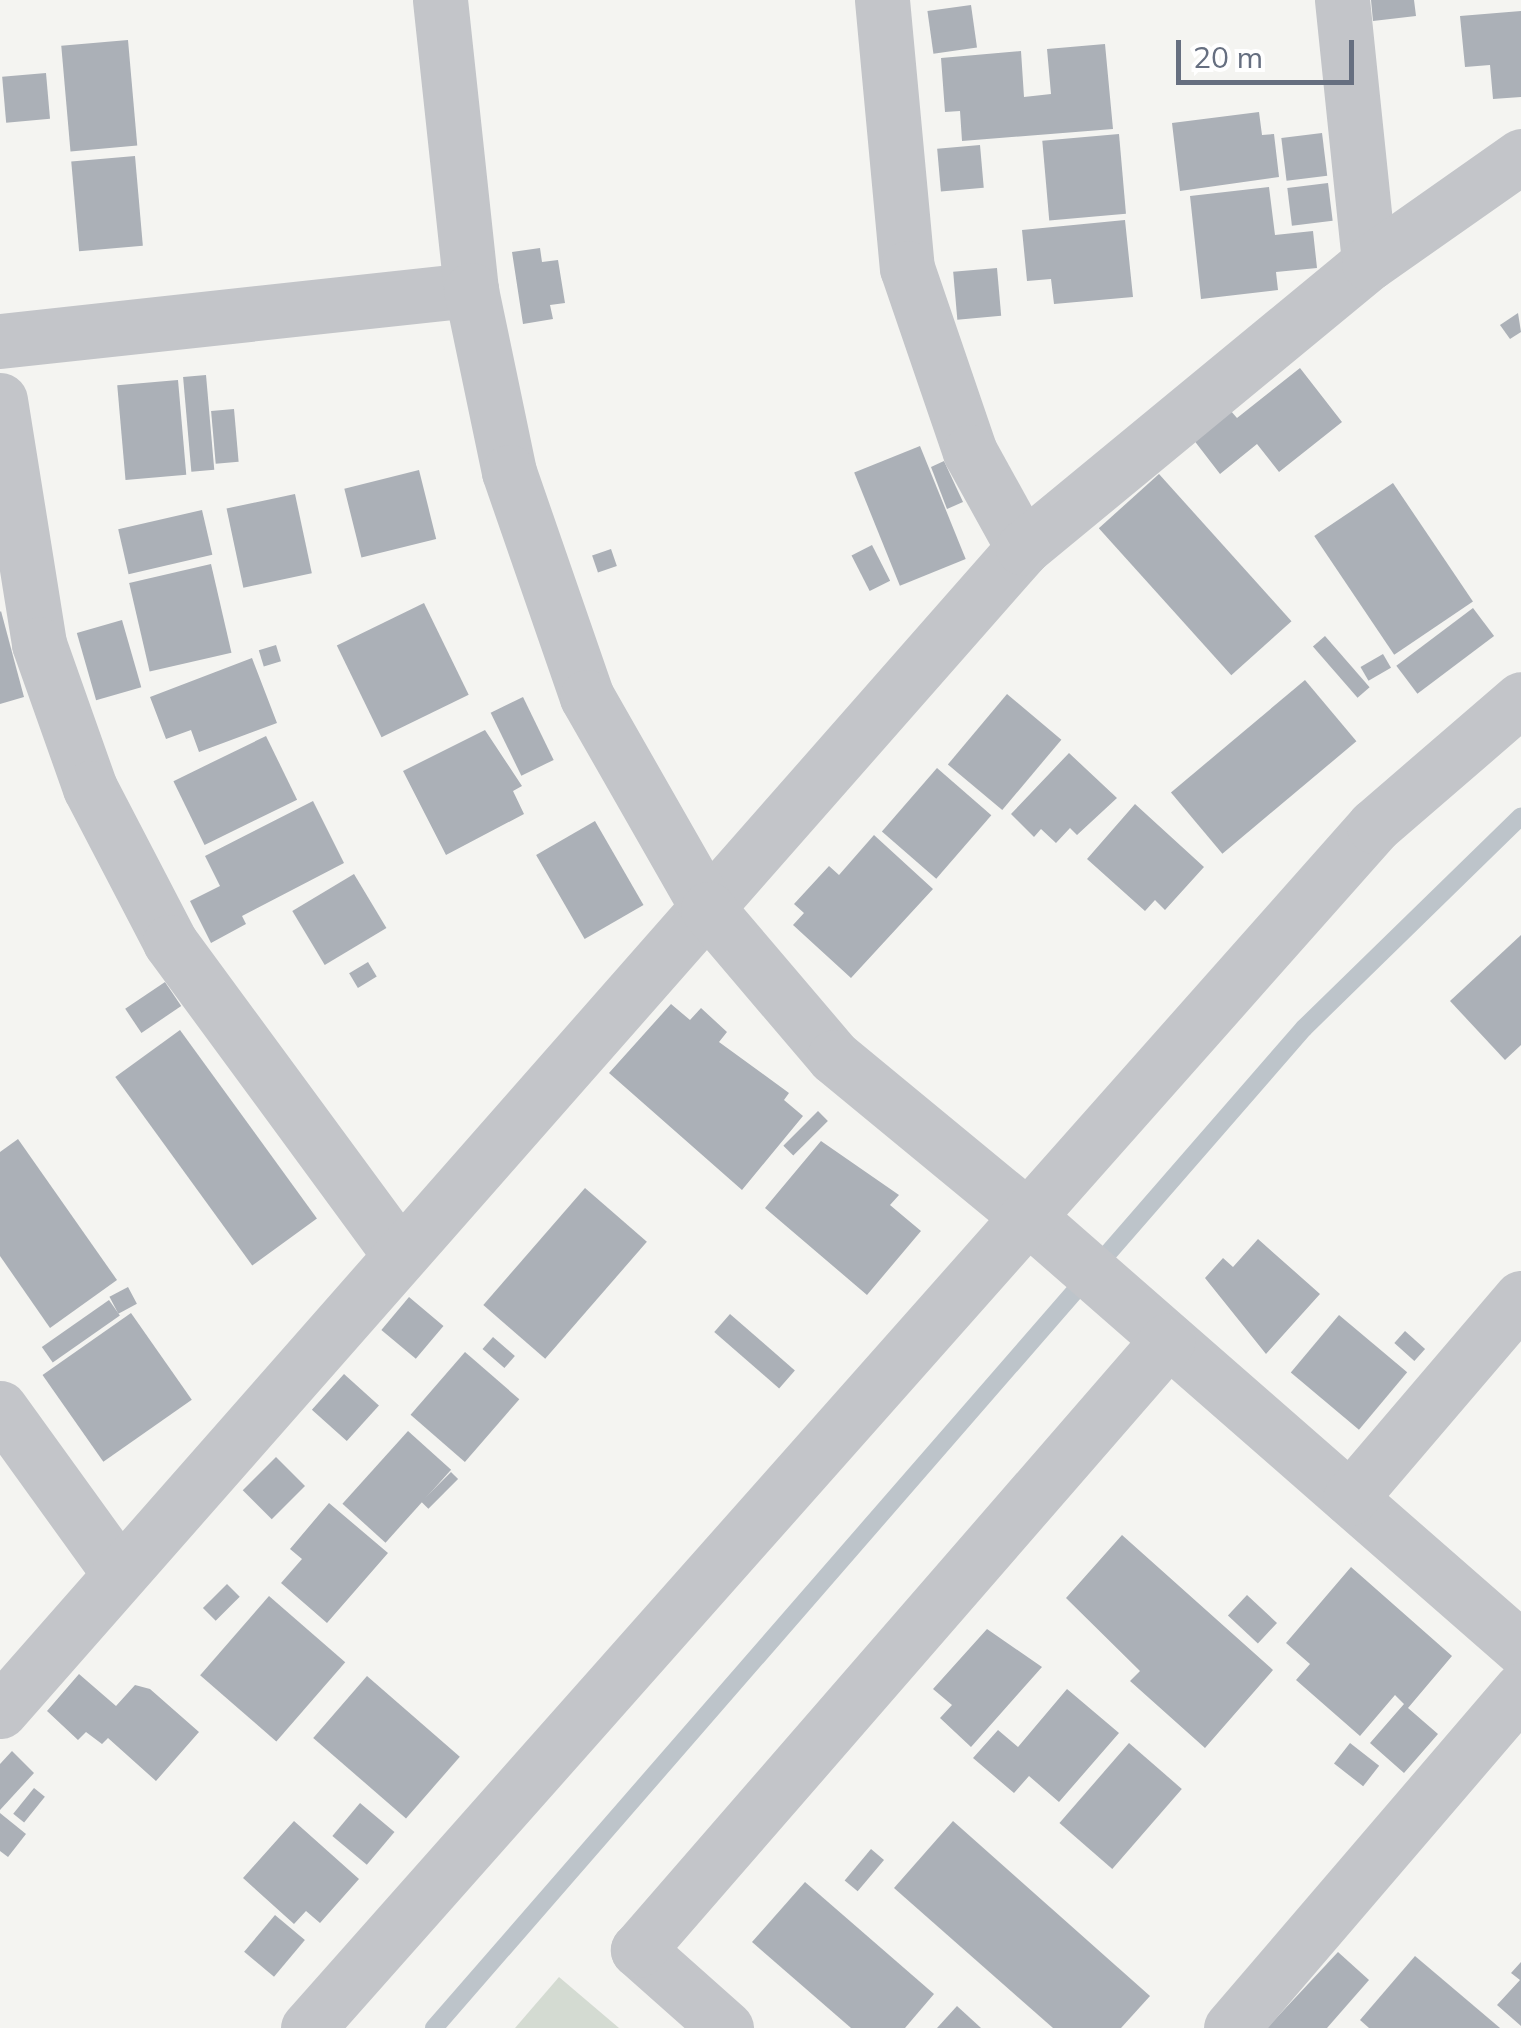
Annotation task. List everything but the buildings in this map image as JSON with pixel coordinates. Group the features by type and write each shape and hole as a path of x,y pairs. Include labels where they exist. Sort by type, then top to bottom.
{"street":[{"path":"440,0 470,290 509,472 587,697 708,909 834,1057 1046,1233 1521,1648"},
{"path":"882,0 907,268 970,452 1024,548"},
{"path":"1342,0 1370,263"},
{"path":"0,1711 1024,548 1370,263 1521,156"},
{"path":"0,341 470,290"},
{"path":"0,400 39,644 90,788 170,942 399,1254"},
{"path":"308,2028 1046,1233 1374,826 1521,699"},
{"path":"1350,1498 1521,1298"},
{"path":"726,2028 638,1950 1168,1340"},
{"path":"0,1408 119,1573"},
{"path":"1230,2028 1521,1690"}],"shaded area":[{"path":"559,1977 619,2028 515,2028"}],"waterway":[{"path":"434,2028 1304,1028 1521,816"}]}
